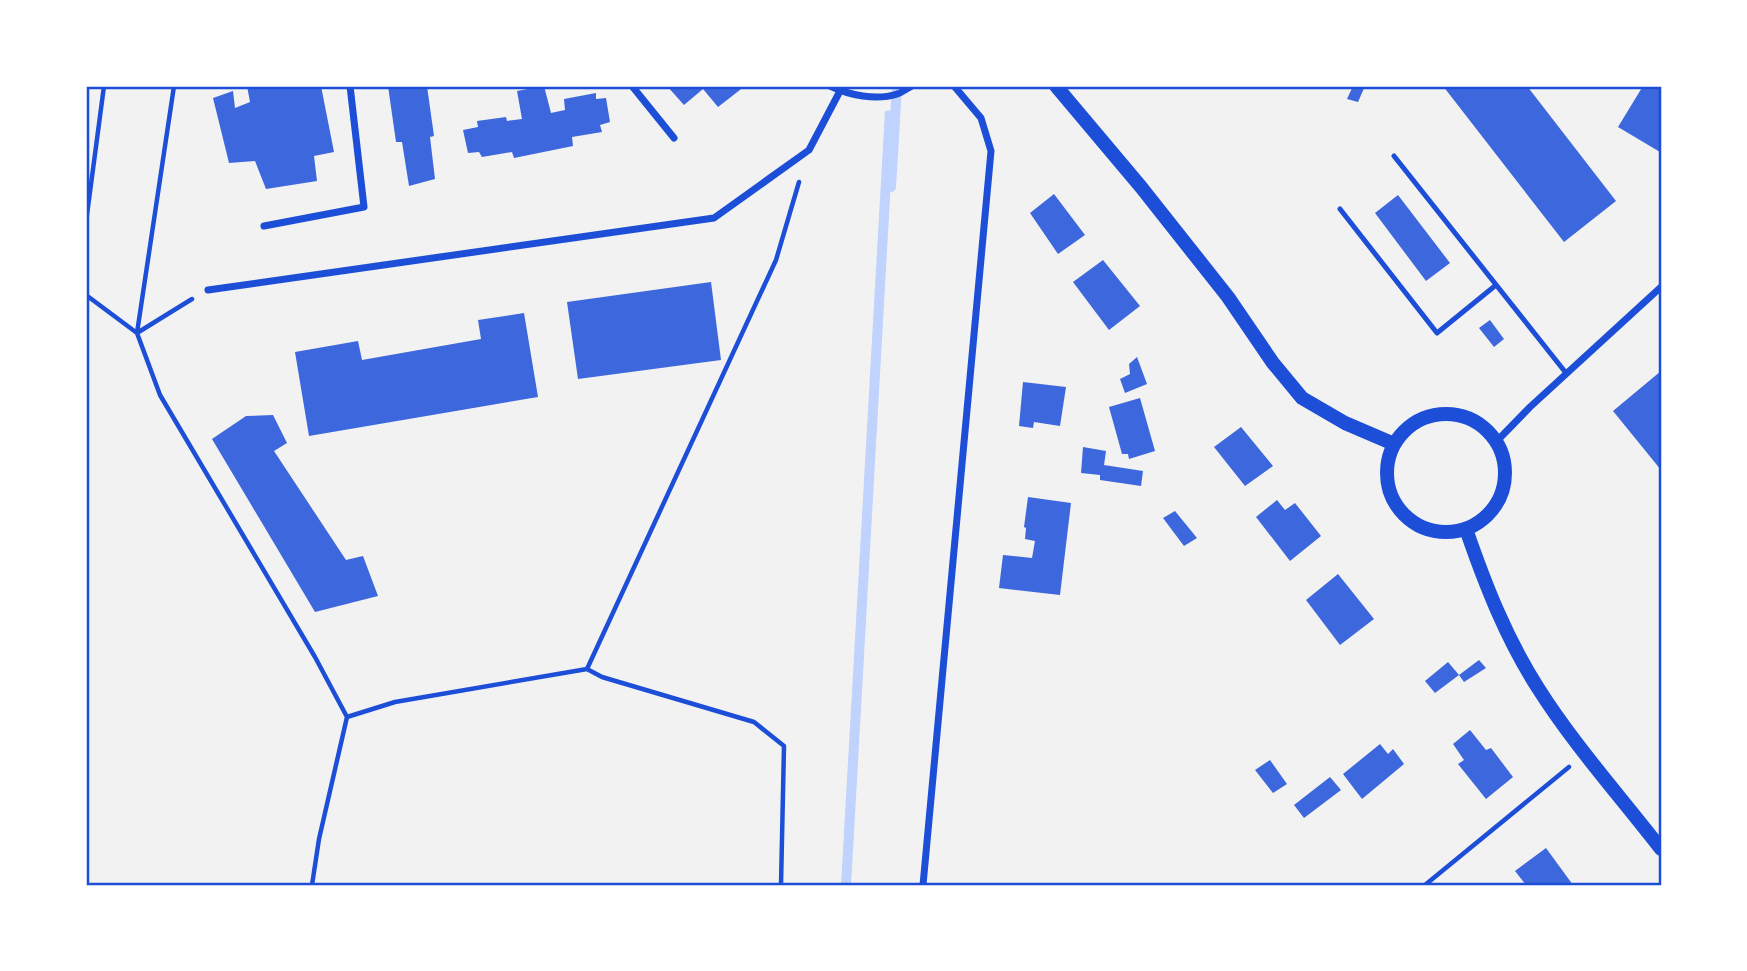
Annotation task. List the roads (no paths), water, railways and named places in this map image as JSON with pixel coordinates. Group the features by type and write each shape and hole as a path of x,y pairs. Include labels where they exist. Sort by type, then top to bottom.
{"main road":[{"path":"1056,86 1228,297 1273,363 1302,398 1345,423 1394,444"},
{"path":"1436,414 1470,418 1485,428 1496,442 1503,458 1505,475 1502,492 1493,508 1481,520 1466,528 1448,532 1431,530 1414,523 1401,511 1391,496 1387,479 1388,461 1394,444 1405,430 1419,420 1436,414"},
{"path":"1466,528 1482,578 1504,627 1538,689 1661,849"}],"street":[{"path":"264,226 364,207 350,86"},
{"path":"632,86 674,138"},
{"path":"830,86 872,97 897,94 912,86"},
{"path":"923,885 991,151 981,118 954,86"},
{"path":"208,290 714,218 809,149 840,90"},
{"path":"1496,442 1661,286"}],"lane":[{"path":"1394,156 1566,373"},
{"path":"1340,209 1437,333 1496,285"}],"water":[{"path":"895,110 851,885 841,885 885,111"}],"waterway":[{"path":"891,187 897,86"}]}
